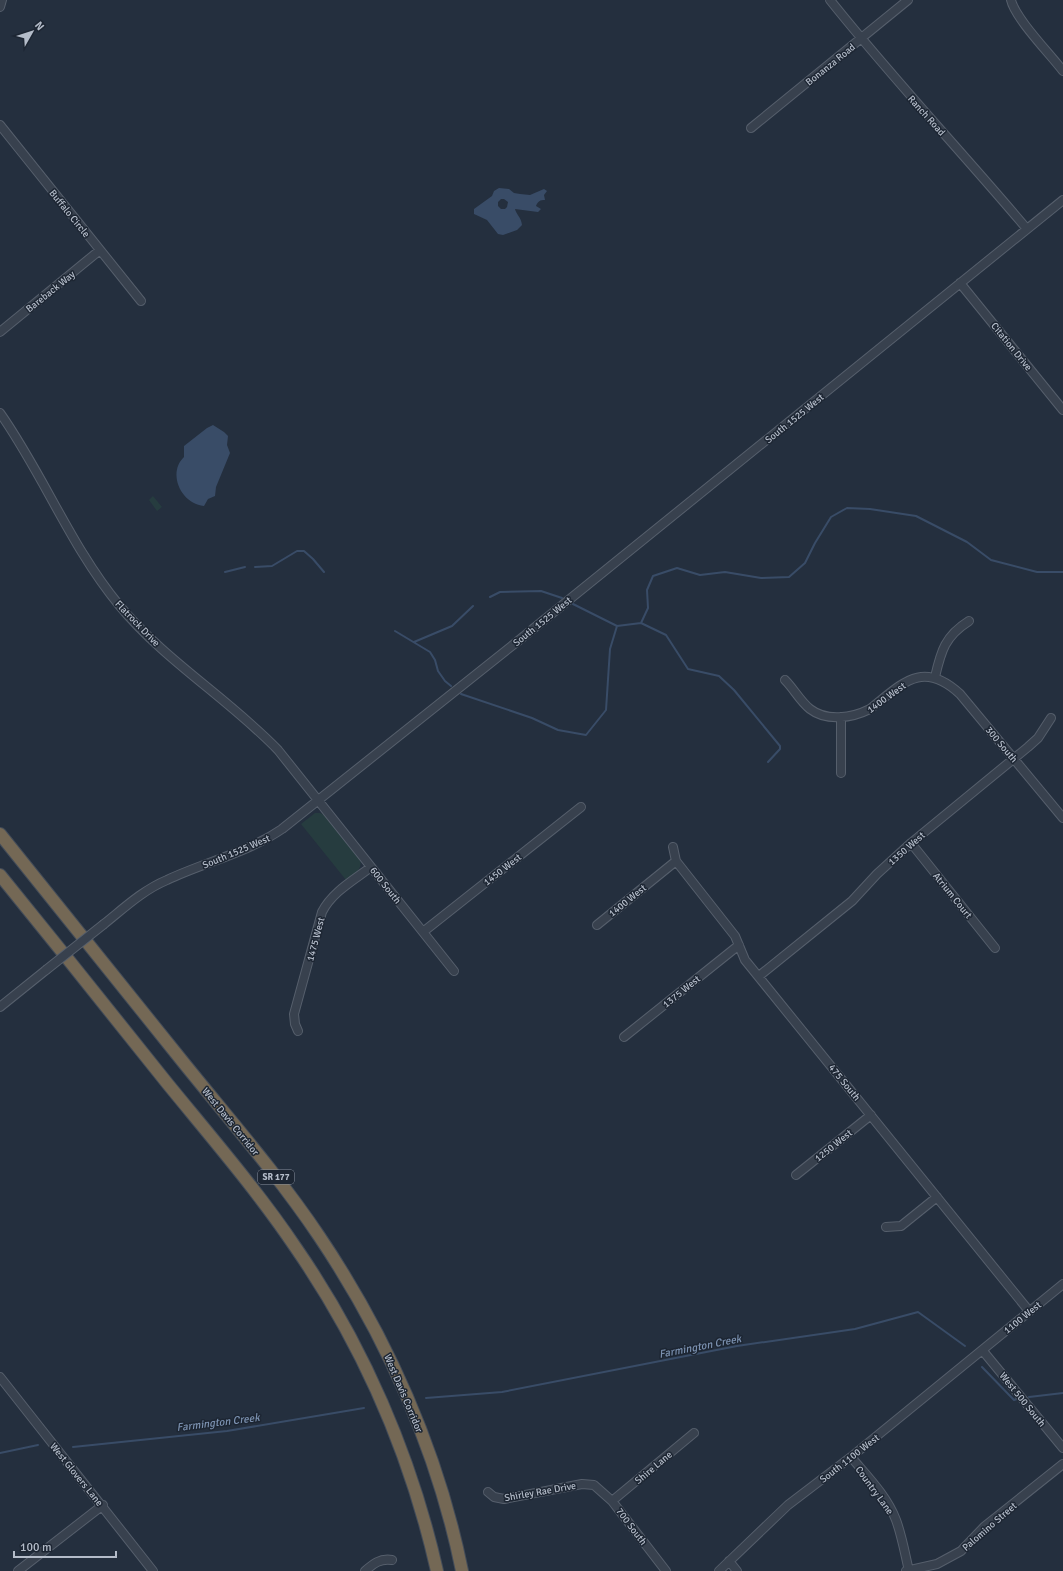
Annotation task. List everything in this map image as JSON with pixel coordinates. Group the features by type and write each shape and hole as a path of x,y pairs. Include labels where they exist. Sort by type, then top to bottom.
{"highway":[{"name":"West Davis Corridor","path":"0,834 280,1182 337,1264 376,1332 410,1405 439,1483 451,1523 462,1571"},
{"name":"SR 177","path":"0,875 261,1200 313,1273 354,1344 386,1414 414,1487 437,1571"}],"street":[{"path":"0,7 2,0"},
{"name":"Ranch Road","path":"830,0 861,39 921,109 981,174 1026,229"},
{"name":"Bonanza Road","path":"751,128 908,0"},
{"path":"1011,0 1013,7 1020,18 1063,71"},
{"name":"Buffalo Circle","path":"0,125 141,301"},
{"name":"South 1525 West","path":"0,1007 135,898 159,883 264,841 282,829 518,641 1063,200"},
{"name":"Bareback Way","path":"0,332 100,250"},
{"name":"Citation Drive","path":"960,283 1062,408"},
{"name":"Flatrock Drive","path":"0,413 93,570 120,606 150,637 269,742 319,800"},
{"path":"935,677 939,658 949,638 958,628 969,621"},
{"name":"1400 West","path":"841,718 856,715 870,709 906,681 914,678 935,677"},
{"name":"300 South","path":"935,677 952,686 960,694 1063,818"},
{"path":"786,680 811,710 831,718 841,718 841,773"},
{"name":"1350 West","path":"759,976 852,901 877,874 911,843 1038,738 1051,718"},
{"name":"600 South","path":"319,800 454,971"},
{"name":"1450 West","path":"423,932 581,807"},
{"name":"Atrium Court","path":"911,843 995,948"},
{"name":"475 South","path":"673,847 676,861 730,927 745,960 1029,1311"},
{"name":"1400 West","path":"597,925 676,861"},
{"name":"1475 West","path":"298,1031 295,1024 294,1014 322,912 334,896 371,866"},
{"name":"1375 West","path":"624,1037 739,945"},
{"name":"1250 West","path":"796,1175 871,1115"},
{"path":"886,1227 901,1226 937,1197"},
{"name":"1100 West","path":"983,1351 996,1338 1063,1284"},
{"name":"West 500 South","path":"983,1351 1063,1448"},
{"name":"South 1100 West","path":"719,1571 788,1505 851,1457 983,1351"},
{"name":"West Glovers Lane","path":"0,1377 153,1571"},
{"name":"Shire Lane","path":"612,1501 694,1433"},
{"name":"Country Lane","path":"851,1457 889,1506 896,1519 908,1571"},
{"name":"Palomino Street","path":"908,1571 937,1564 961,1551 984,1527 1063,1464"},
{"name":"Shirley Rae Drive","path":"488,1492 494,1498 504,1499 582,1484 594,1485"},
{"name":"700 South","path":"594,1485 612,1501 666,1571"},
{"path":"18,1571 103,1506"},
{"path":"365,1571 378,1561 385,1559 392,1560"},
{"path":"729,1561 737,1571"}],"green space":[{"path":"153,496 162,507 157,511 149,500"},
{"path":"315,813 324,815 360,860 361,864 359,869 346,880 301,824"}],"water":[{"path":"499,188 509,189 514,193 530,195 544,189 547,191 544,195 545,200 539,201 536,206 541,209 538,212 515,209 522,225 517,230 503,235 498,234 487,220 474,214 474,209 492,196 494,191","holes":["501,199 508,202 507,207 505,209 501,209 498,206 498,202"]},
{"path":"213,425 228,436 227,445 230,453 216,487 215,496 208,499 204,506 189,500 183,494 179,487 177,471 179,464 184,457 184,446"}],"waterway":[{"path":"573,604 617,626 641,623 648,608 647,590 653,576 677,568 700,575 725,572 761,578 789,577 805,563 831,517 847,508 870,509 916,516 967,542 991,560 1037,572 1063,572"},
{"path":"255,567 272,566 297,551 304,551 324,572"},
{"path":"225,572 245,567"},
{"path":"490,597 500,592 541,591 562,598"},
{"path":"414,642 452,626 473,606"},
{"path":"641,623 666,635 688,669 719,676 734,690 780,746 780,749 768,762"},
{"path":"461,694 532,718 558,730 586,735 606,710 610,649 617,626"},
{"path":"395,631 430,652 435,660 438,671 445,681 451,686"},
{"name":"Farmington Creek","path":"426,1398 502,1392 737,1346 855,1329 918,1312 965,1346"},
{"name":"Farmington Creek","path":"982,1367 1014,1400 1017,1399"},
{"name":"Farmington Creek","path":"1029,1397 1063,1393"},
{"name":"Farmington Creek","path":"73,1447 227,1431 364,1408"},
{"name":"Farmington Creek","path":"0,1453 38,1445"}]}
